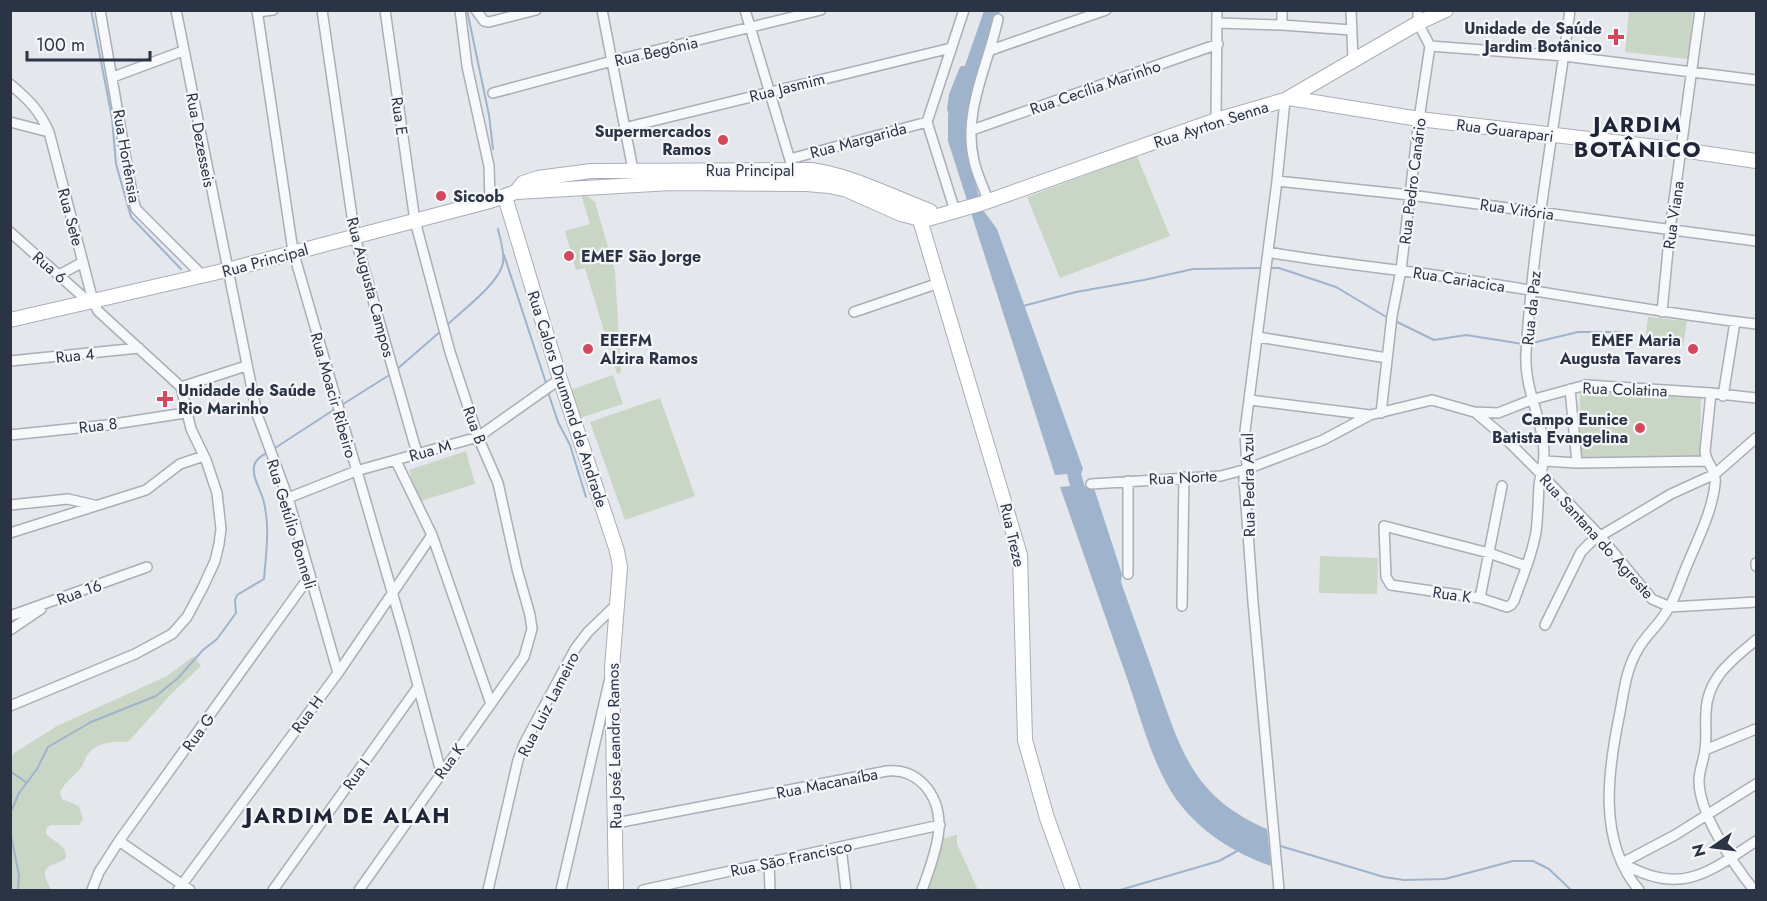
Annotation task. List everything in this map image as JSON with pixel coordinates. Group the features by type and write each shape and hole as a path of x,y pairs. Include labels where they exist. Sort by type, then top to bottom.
{"main road":[{"name":"Rua Ayrton Senna","path":"955,211 1216,120 1287,99 1353,60 1418,17 1446,10"},
{"name":"Rua Guarapari","path":"1287,99 1419,119 1756,161"},
{"name":"Rua Principal","path":"502,197 523,183 538,178 591,171 791,164 835,174 921,214"},
{"name":"Rua Principal","path":"10,320 227,270 502,197 671,183 807,184 848,190 921,214 955,211"},
{"name":"Rua Calors Drumond de Andrade","path":"502,197 617,551 621,578 618,603"},
{"name":"Rua Treze","path":"921,214 939,284 1020,555 1025,740 1047,818 1073,891"},
{"name":"Rua José Leandro Ramos","path":"616,891 612,668 618,603"}],"street":[{"name":"Rua Hortênsia","path":"100,10 136,209 202,275"},
{"name":"Rua Dezesseis","path":"176,10 227,270"},
{"path":"257,11 273,10"},
{"name":"Rua Augusta Campos","path":"322,10 355,237 417,453"},
{"name":"Rua E","path":"385,10 415,221"},
{"path":"460,10 467,66 489,166 502,197"},
{"path":"476,10 484,21 489,22 536,10"},
{"path":"603,10 633,170"},
{"path":"745,10 791,164"},
{"name":"Rua Begônia","path":"493,93 820,10"},
{"path":"955,211 927,122 964,10"},
{"path":"991,50 1106,10"},
{"path":"1216,120 1217,10"},
{"path":"1282,10 1282,25"},
{"path":"1351,10 1353,60"},
{"name":"Rua da Paz","path":"1514,601 1536,532 1541,474 1545,461 1540,423 1532,400 1526,369 1532,290 1551,136 1570,10"},
{"name":"Rua Viana","path":"1662,312 1670,228 1700,10"},
{"name":"Rua Moacir Ribeiro","path":"257,11 294,252 441,772"},
{"path":"1418,17 1430,46 1564,56 1756,80"},
{"path":"986,202 974,163 972,130 978,87 991,50 998,19"},
{"path":"1217,23 1351,30"},
{"name":"Rua Cecília Marinho","path":"972,130 1218,44"},
{"name":"Rua Pedro Canário","path":"1381,413 1392,316 1401,270 1430,46"},
{"name":"Rua Jasmim","path":"624,128 951,48"},
{"path":"113,77 183,51"},
{"name":"Rua Sete","path":"10,84 33,104 41,114 49,132 91,301"},
{"name":"Rua Pedra Azul","path":"1279,891 1244,478 1247,469 1245,431 1287,99"},
{"path":"10,122 49,132"},
{"name":"Rua Margarida","path":"791,164 927,122"},
{"name":"Rua Vitória","path":"1277,181 1410,195 1756,241"},
{"name":"Rua B","path":"415,221 450,352 478,437 498,483 532,629"},
{"name":"Rua 6","path":"10,232 91,301"},
{"name":"Rua Cariacica","path":"1268,252 1323,262 1401,270 1662,312 1756,324"},
{"path":"59,275 83,262"},
{"name":"Rua Getúlio Bonneli","path":"227,270 257,414 288,498 338,673"},
{"path":"854,312 939,284"},
{"path":"10,706 135,654 172,634 181,626 203,587 215,561 219,544 221,528 217,493 204,456 190,429 181,387 102,317 91,301"},
{"path":"1723,396 1735,322"},
{"path":"1258,337 1387,358"},
{"name":"Rua 4","path":"10,361 139,348"},
{"path":"181,387 246,366"},
{"name":"Rua M","path":"288,498 356,471 478,437 560,379"},
{"name":"Rua Colatina","path":"1250,400 1370,415 1420,401 1432,400 1474,412 1498,413 1532,400 1586,385 1756,398"},
{"path":"1570,389 1577,463"},
{"path":"1639,891 1627,874 1613,838 1609,810 1614,739 1631,663 1643,641 1670,607 1709,508 1715,484 1715,474 1707,461 1705,451 1711,393"},
{"name":"Rua Santana do Agreste","path":"1474,412 1490,424 1541,474 1600,537 1646,593 1670,607"},
{"name":"Rua 8","path":"10,435 107,425 185,413"},
{"name":"Rua Norte","path":"1092,484 1221,476 1247,469 1323,440 1370,415"},
{"path":"1545,625 1581,552 1592,541 1677,490 1715,474 1756,444"},
{"path":"10,533 146,490 180,464 204,456"},
{"path":"396,461 432,535 491,704"},
{"path":"1545,461 1577,463 1707,461"},
{"path":"1182,606 1184,477"},
{"path":"1128,481 1128,574"},
{"path":"1480,598 1502,486"},
{"path":"10,505 68,499 94,505"},
{"name":"Rua K","path":"1488,553 1384,526 1386,577 1395,587 1480,598 1507,607 1514,601"},
{"name":"Rua H","path":"184,889 338,673 432,535"},
{"path":"1488,553 1526,566"},
{"name":"Rua 16","path":"10,616 147,567"},
{"name":"Rua G","path":"92,891 99,873 119,841 309,577"},
{"path":"1670,607 1756,602"},
{"path":"10,630 51,603"},
{"name":"Rua Luiz Lameiro","path":"487,889 518,760 524,744 575,649 588,632 618,603"},
{"name":"Rua K","path":"358,891 524,657 532,629"},
{"path":"1754,891 1731,858 1708,815 1698,781 1705,750 1707,703 1711,687 1726,666 1756,640"},
{"path":"561,891 612,668"},
{"name":"Rua I","path":"273,891 418,687"},
{"path":"1705,750 1756,729"},
{"name":"Rua Macanaíba","path":"616,823 897,770 919,779 929,789 938,808 940,825 922,891"},
{"path":"1622,863 1676,835 1756,784"},
{"name":"Rua São Francisco","path":"643,891 940,825"},
{"path":"1622,863 1649,876 1674,880 1686,879 1711,871 1756,840"},
{"path":"119,841 184,889"},
{"path":"841,847 846,891"},
{"path":"769,863 770,891"},
{"path":"697,878 697,891"}],"green space":[{"path":"1629,11 1693,11 1688,59 1625,52"},
{"path":"1137,156 1170,236 1060,278 1027,197"},
{"path":"580,191 595,202 615,271 621,372 617,374 585,268 576,270 565,231 590,224"},
{"path":"1648,317 1687,321 1683,346 1645,343"},
{"path":"613,375 623,404 580,418 570,390"},
{"name":"Campo Eunice Batista Evangelina","path":"1580,392 1701,395 1700,460 1579,461"},
{"path":"660,398 695,496 625,520 590,422"},
{"path":"466,451 475,484 418,502 409,470"},
{"path":"1320,556 1378,558 1377,594 1319,593"},
{"path":"194,656 201,666 171,694 128,742 106,743 92,750 60,793 62,799 79,806 83,819 79,825 51,825 46,828 46,834 62,847 66,854 66,858 49,866 45,871 45,877 51,890 11,890 11,758 14,753 57,726 167,676"},
{"path":"957,835 957,844 978,890 926,890 937,846 942,839"}],"water":[{"path":"984,11 1000,11 967,114 965,128 967,156 983,210 997,229 1083,469 1081,474 1085,487 1091,484 1094,488 1122,574 1121,582 1175,733 1194,771 1207,788 1243,817 1267,829 1271,866 1231,848 1207,831 1185,811 1168,786 1148,742 1060,487 1070,486 1067,474 1055,475 948,141 948,114"}],"waterway":[{"path":"91,10 112,118 116,164 131,217 181,269"},
{"path":"467,10 489,115 493,149"},
{"path":"951,109 953,95 963,70"},
{"path":"445,327 487,289 500,271 503,255 498,229"},
{"path":"504,255 547,386"},
{"path":"1023,306 1076,292 1193,269 1262,268"},
{"path":"1267,268 1279,268 1336,287 1388,318"},
{"path":"1393,320 1434,340 1466,335 1523,344"},
{"path":"396,370 441,331"},
{"path":"1528,344 1578,332 1620,332"},
{"path":"340,406 391,374"},
{"path":"548,392 558,422 570,445 586,497"},
{"path":"272,450 335,409"},
{"path":"10,814 19,793 37,769 48,747 91,722 156,696 178,678 203,650 217,639 236,613 237,595 264,579 267,521 254,466 256,461 267,453"},
{"path":"10,771 27,783"},
{"path":"10,831 19,875 18,890"},
{"path":"1277,845 1384,877 1404,880 1445,879 1513,861 1533,861 1549,869 1571,890"},
{"path":"1120,890 1219,861 1239,850"}],"place":[{"name":"Unidade de Saúde Jardim Botânico","path":"1616,37"},
{"name":"Supermercados Ramos","path":"723,140"},
{"name":"Sicoob","path":"441,196"},
{"name":"EMEF São Jorge","path":"569,256"},
{"name":"EEEFM Alzira Ramos","path":"588,349"},
{"name":"EMEF Maria Augusta Tavares","path":"1693,349"},
{"name":"Unidade de Saúde Rio Marinho","path":"165,399"},
{"name":"Campo Eunice Batista Evangelina","path":"1640,428"}],"district":[{"name":"JARDIM BOTÂNICO","path":"1638,136"},
{"name":"JARDIM DE ALAH","path":"348,815"}]}
